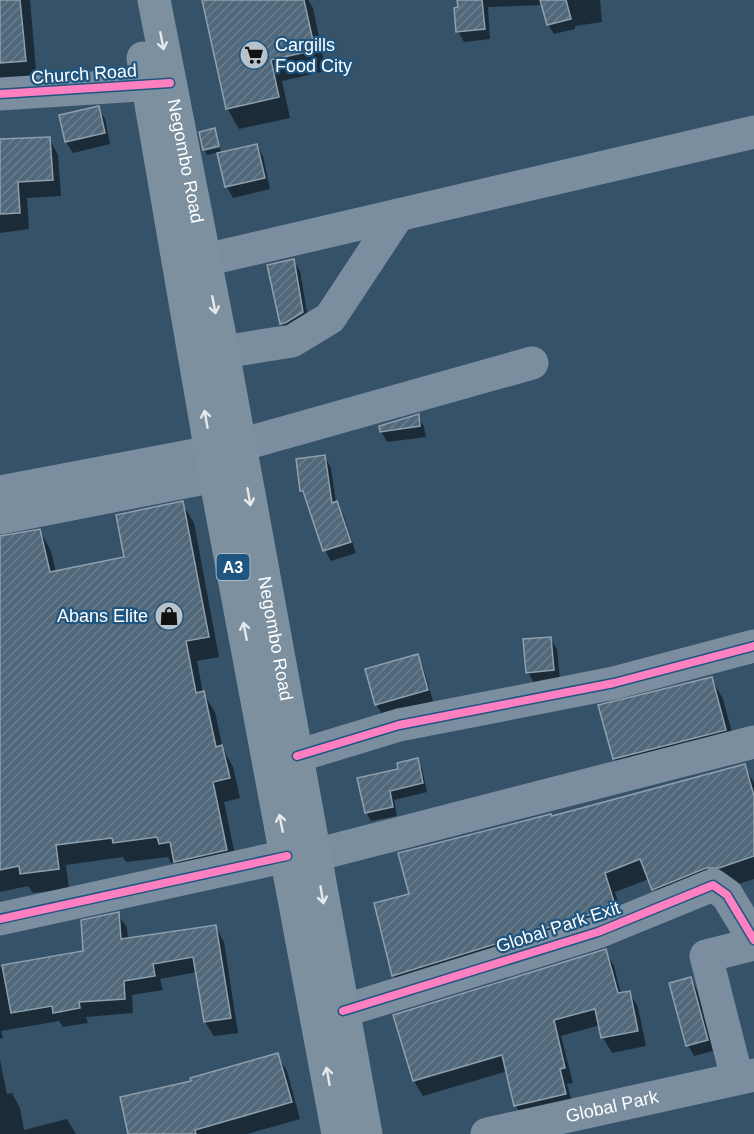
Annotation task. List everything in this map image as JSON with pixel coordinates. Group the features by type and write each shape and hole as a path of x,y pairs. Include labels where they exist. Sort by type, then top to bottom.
{"highway":[{"name":"Negombo Road","path":"132,0 159,83 205,260 223,352 222,457 297,756 301,855 343,1011 366,1134"},
{"name":"Negombo Road","path":"154,0 159,83 222,457 301,855 338,1134"}],"street":[{"name":"Church Road","path":"0,94 159,83"},
{"path":"205,260 754,132"},
{"path":"223,352 292,341 330,318 398,215"},
{"path":"0,518 222,457 532,363"},
{"path":"0,492 222,457"},
{"path":"297,756 399,725 614,683 754,646"},
{"path":"0,919 301,855 754,741"},
{"name":"Global Park Exit","path":"343,1011 598,932 713,885 727,895 754,942"},
{"name":"Global Park","path":"502,1132 745,1076 706,956 754,942"}],"building":[{"path":"0,0 20,0 26,61 0,63"},
{"name":"Cargills Food City","path":"202,0 304,0 315,50 271,60 279,97 226,109"},
{"path":"457,0 482,0 485,29 456,32 454,8 458,7"},
{"path":"540,0 566,0 571,19 547,25"},
{"path":"99,106 105,133 65,142 59,115"},
{"path":"215,128 219,146 203,150 199,132"},
{"path":"50,137 53,180 18,182 20,213 0,214 0,139"},
{"path":"257,144 265,178 225,187 217,153"},
{"path":"294,259 303,312 280,324 267,265"},
{"path":"419,414 420,426 380,432 379,426"},
{"path":"325,455 332,503 337,501 351,542 323,551 303,491 300,491 296,459"},
{"path":"183,501 209,637 186,641 196,693 204,691 216,747 222,745 230,778 213,782 227,850 174,862 170,842 159,844 157,837 113,843 112,838 56,845 59,869 20,874 19,866 0,870 0,536 40,529 50,572 124,557 116,515"},
{"path":"551,637 554,670 526,673 523,639"},
{"path":"418,654 428,690 375,705 365,669"},
{"path":"712,677 726,730 613,759 598,705"},
{"path":"418,758 423,783 390,791 393,807 365,813 357,778 398,769 397,763"},
{"path":"745,764 754,796 754,856 719,868 706,868 652,890 640,859 605,873 615,905 392,976 374,903 409,894 398,853 551,814 552,816"},
{"path":"119,912 121,939 216,925 231,1018 204,1022 193,957 153,964 155,976 124,981 125,999 79,1002 80,1008 53,1013 52,1006 11,1013 2,965 83,951 81,920"},
{"path":"606,949 618,993 630,991 638,1031 601,1038 595,1009 554,1020 565,1068 560,1069 566,1094 514,1106 502,1055 413,1081 393,1015"},
{"path":"691,977 708,1040 686,1046 669,983"},
{"path":"278,1053 292,1102 195,1130 196,1134 128,1134 120,1097 191,1081 190,1078"}],"cycle path":[{"path":"0,94 170,83"},
{"path":"297,756 399,725 614,683 754,646"},
{"path":"0,919 287,856"},
{"path":"343,1011 598,932 713,885 727,895 754,940"}],"place":[{"name":"Cargills Food City","path":"254,55"},
{"name":"Abans Elite","path":"169,616"}]}
